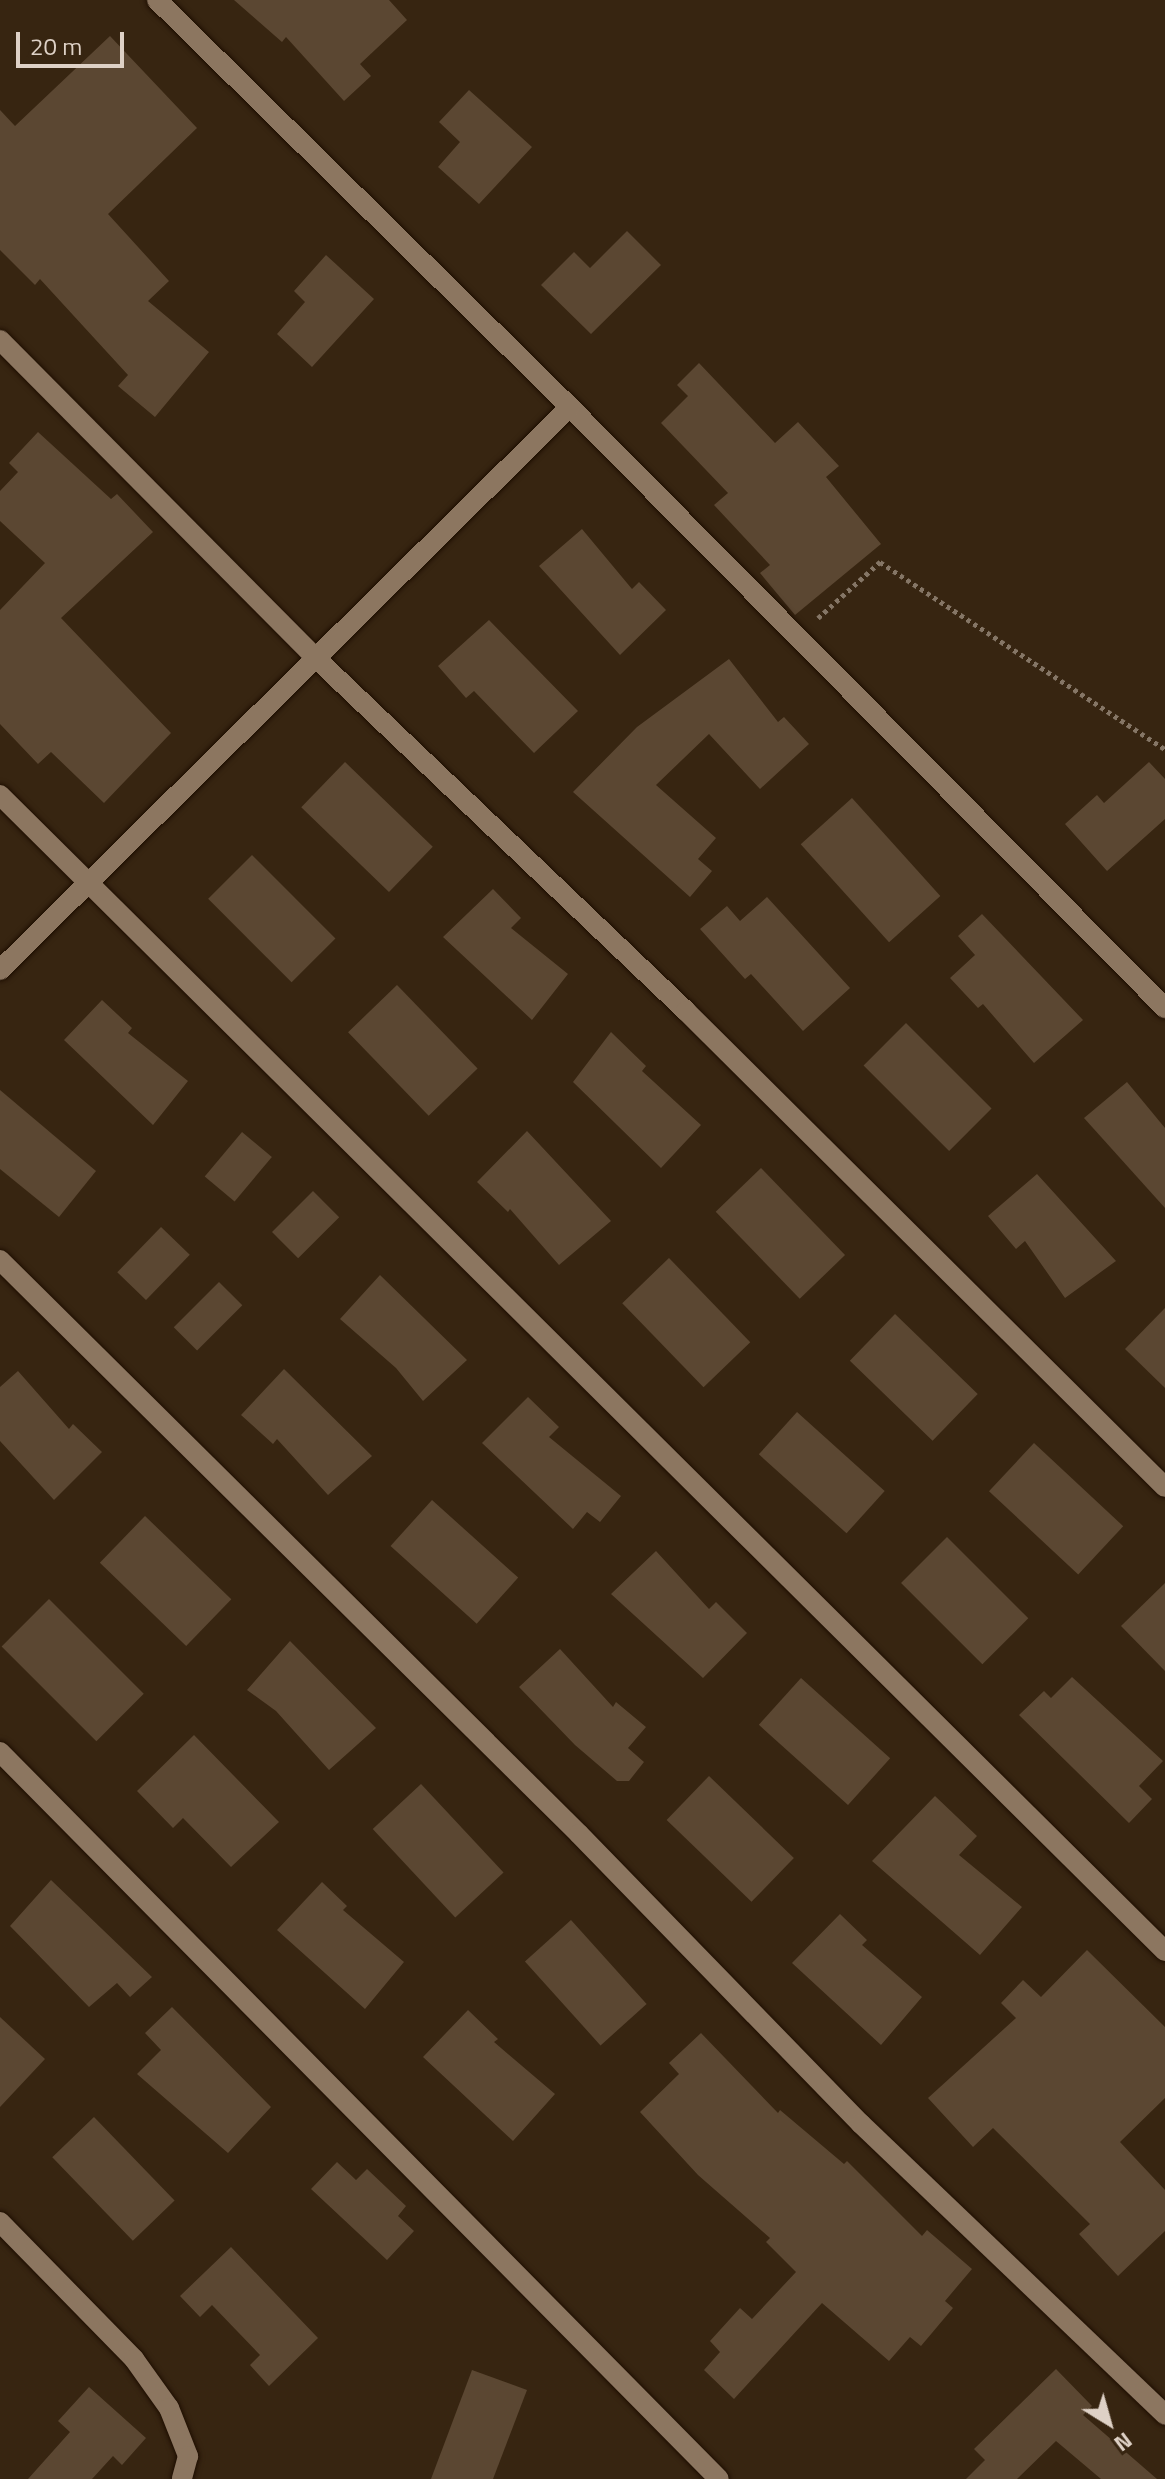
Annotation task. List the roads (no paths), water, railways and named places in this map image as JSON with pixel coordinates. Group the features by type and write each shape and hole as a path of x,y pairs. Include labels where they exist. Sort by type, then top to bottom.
{"street":[{"path":"157,0 570,407 1165,1008"},
{"path":"0,340 319,661 686,1011 1165,1487"},
{"path":"0,970 319,661 570,407"},
{"path":"0,795 1165,1951"},
{"path":"0,1260 579,1834 861,2124 1165,2415"},
{"path":"0,1752 719,2479"},
{"path":"0,2222 134,2359 161,2396 188,2456 182,2479"}]}
